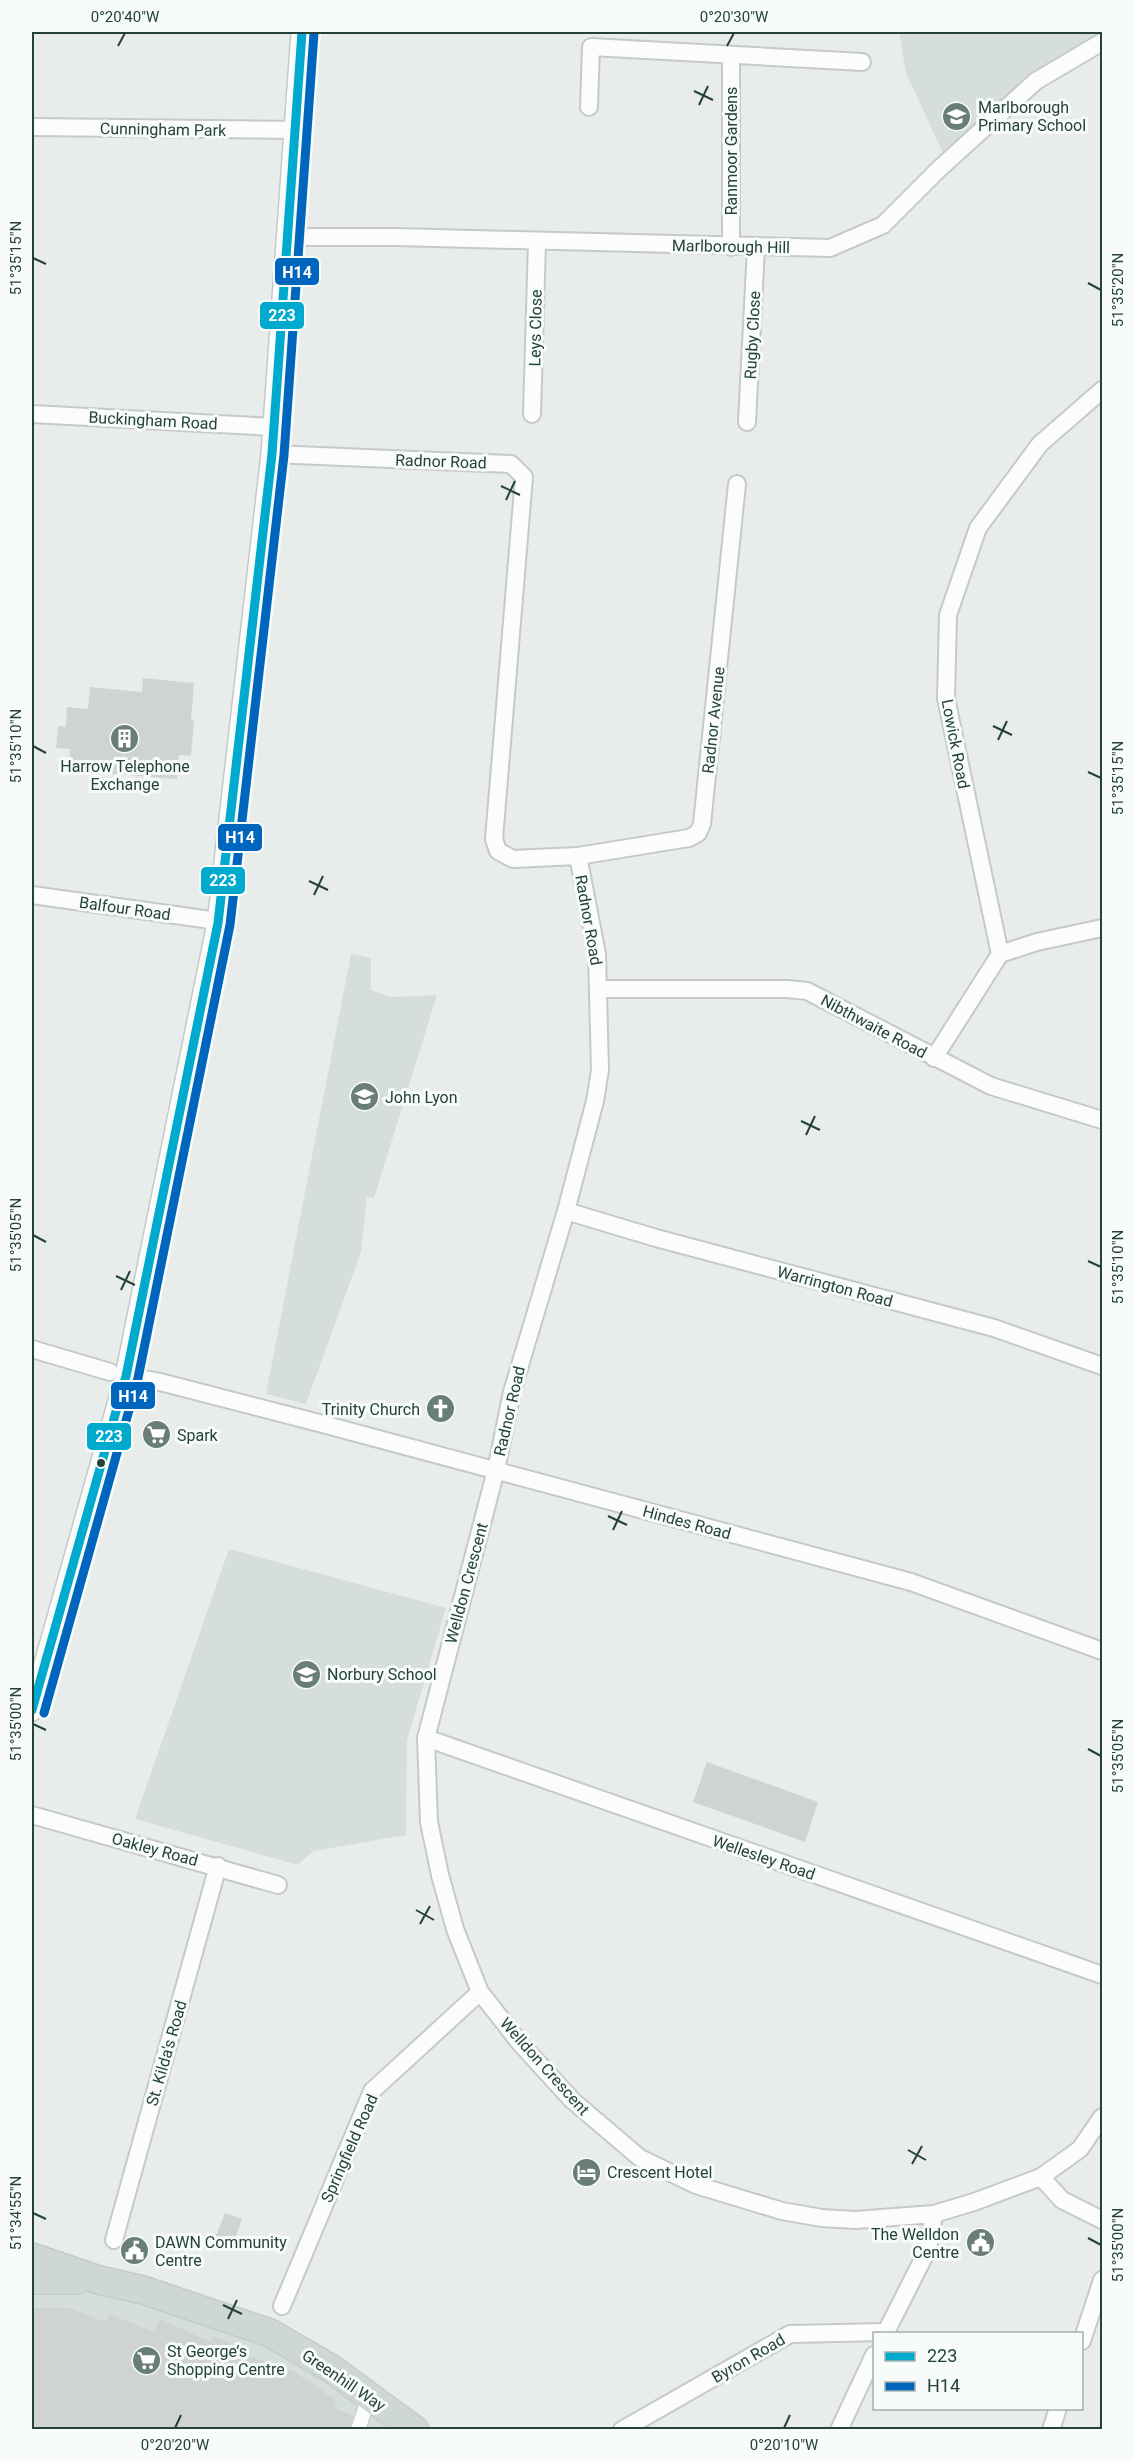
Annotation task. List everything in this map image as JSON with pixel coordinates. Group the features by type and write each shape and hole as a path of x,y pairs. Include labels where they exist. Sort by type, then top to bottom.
{"main road":[{"name":"Greenhill Way","path":"32,2257 99,2280 143,2290 270,2332 332,2369 415,2430"},
{"name":"Greenhill Way","path":"32,2280 99,2280"}],"street":[{"path":"32,1710 118,1374 218,921 272,454 302,32"},
{"name":"Marlborough Hill","path":"287,237 396,237 830,248 883,225 939,169 1036,81 1102,42"},
{"path":"589,107 591,47 862,62"},
{"name":"Ranmoor Gardens","path":"731,56 731,247"},
{"name":"Cunningham Park","path":"32,127 295,130"},
{"name":"Leys Close","path":"532,414 537,241"},
{"name":"Rugby Close","path":"747,422 756,247"},
{"name":"Lowick Road","path":"1000,954 946,698 948,615 978,528 1040,444 1102,390"},
{"name":"Buckingham Road","path":"32,414 274,427"},
{"name":"Radnor Road","path":"272,454 511,464 524,477 494,839 498,851 513,859 578,856 597,954 600,1070 595,1101 566,1210 512,1392 496,1470"},
{"name":"Radnor Avenue","path":"578,856 689,838 698,833 702,824 737,484"},
{"name":"Balfour Road","path":"32,895 218,921"},
{"path":"934,1058 1000,954 1037,942 1102,927"},
{"name":"Nibthwaite Road","path":"599,989 787,989 807,991 991,1086 1102,1120"},
{"name":"Warrington Road","path":"566,1210 656,1238 994,1328 1102,1366"},
{"name":"Hindes Road","path":"32,1349 118,1374 160,1382 269,1410 911,1582 1102,1651"},
{"name":"Welldon Crescent","path":"496,1470 426,1738 429,1822 440,1875 455,1929 480,1992 520,2043 572,2100 640,2158 696,2186 782,2211 822,2218 855,2220 934,2214 1041,2177 1080,2149 1102,2117"},
{"name":"Wellesley Road","path":"426,1738 1102,1975"},
{"name":"Oakley Road","path":"32,1815 218,1866 278,1885"},
{"name":"St. Kilda's Road","path":"114,2240 218,1866"},
{"name":"Springfield Road","path":"282,2306 372,2091 480,1992"},
{"path":"1041,2177 1062,2200 1102,2220"},
{"path":"886,2332 928,2249 934,2214"},
{"path":"1083,2339 1099,2300 1102,2280"},
{"name":"Byron Road","path":"622,2430 790,2334 873,2333"},
{"path":"839,2430 873,2357"},
{"path":"358,2430 369,2397"},
{"path":"1051,2430 1058,2410"}],"shaded area":[{"name":"Marlborough Primary School","path":"899,32 1102,32 1102,38 1034,79 943,153 906,73"},
{"name":"John Lyon","path":"351,954 371,958 371,990 391,997 437,995 374,1198 367,1197 361,1252 306,1404 266,1394"},
{"name":"Norbury School","path":"229,1549 446,1608 407,1740 406,1835 313,1851 298,1865 135,1819"},
{"name":"St George’s Shopping Centre","path":"103,2288 261,2341 407,2429 32,2429 32,2291"}],"building":[{"name":"Harrow Telephone Exchange","path":"143,678 194,683 191,756 179,755 177,779 69,770 70,749 56,748 58,726 66,727 67,707 88,709 90,687 142,692"},
{"path":"707,1762 818,1802 805,1842 693,1802"},
{"path":"225,2213 242,2219 233,2244 215,2238"},
{"name":"St George’s Shopping Centre","path":"32,2308 70,2308 105,2322 109,2314 155,2332 160,2319 211,2342 213,2336 231,2343 229,2349 293,2371 336,2400 333,2407 353,2416 349,2430 32,2430"}],"transit line":[{"name":"223","path":"32,1710 126,1376 218,923 272,454 302,32"},
{"name":"H14","path":"44,1713 138,1378 230,925 284,455 314,33"}],"place":[{"name":"Marlborough Primary School","path":"957,116"},
{"name":"Harrow Telephone Exchange","path":"125,738"},
{"name":"John Lyon","path":"364,1097"},
{"name":"Trinity Church","path":"441,1409"},
{"name":"Spark","path":"156,1435"},
{"name":"Norbury School","path":"306,1674"},
{"name":"Crescent Hotel","path":"586,2172"},
{"name":"The Welldon Centre","path":"980,2243"},
{"name":"DAWN Community Centre","path":"134,2251"},
{"name":"St George’s Shopping Centre","path":"146,2360"}]}
